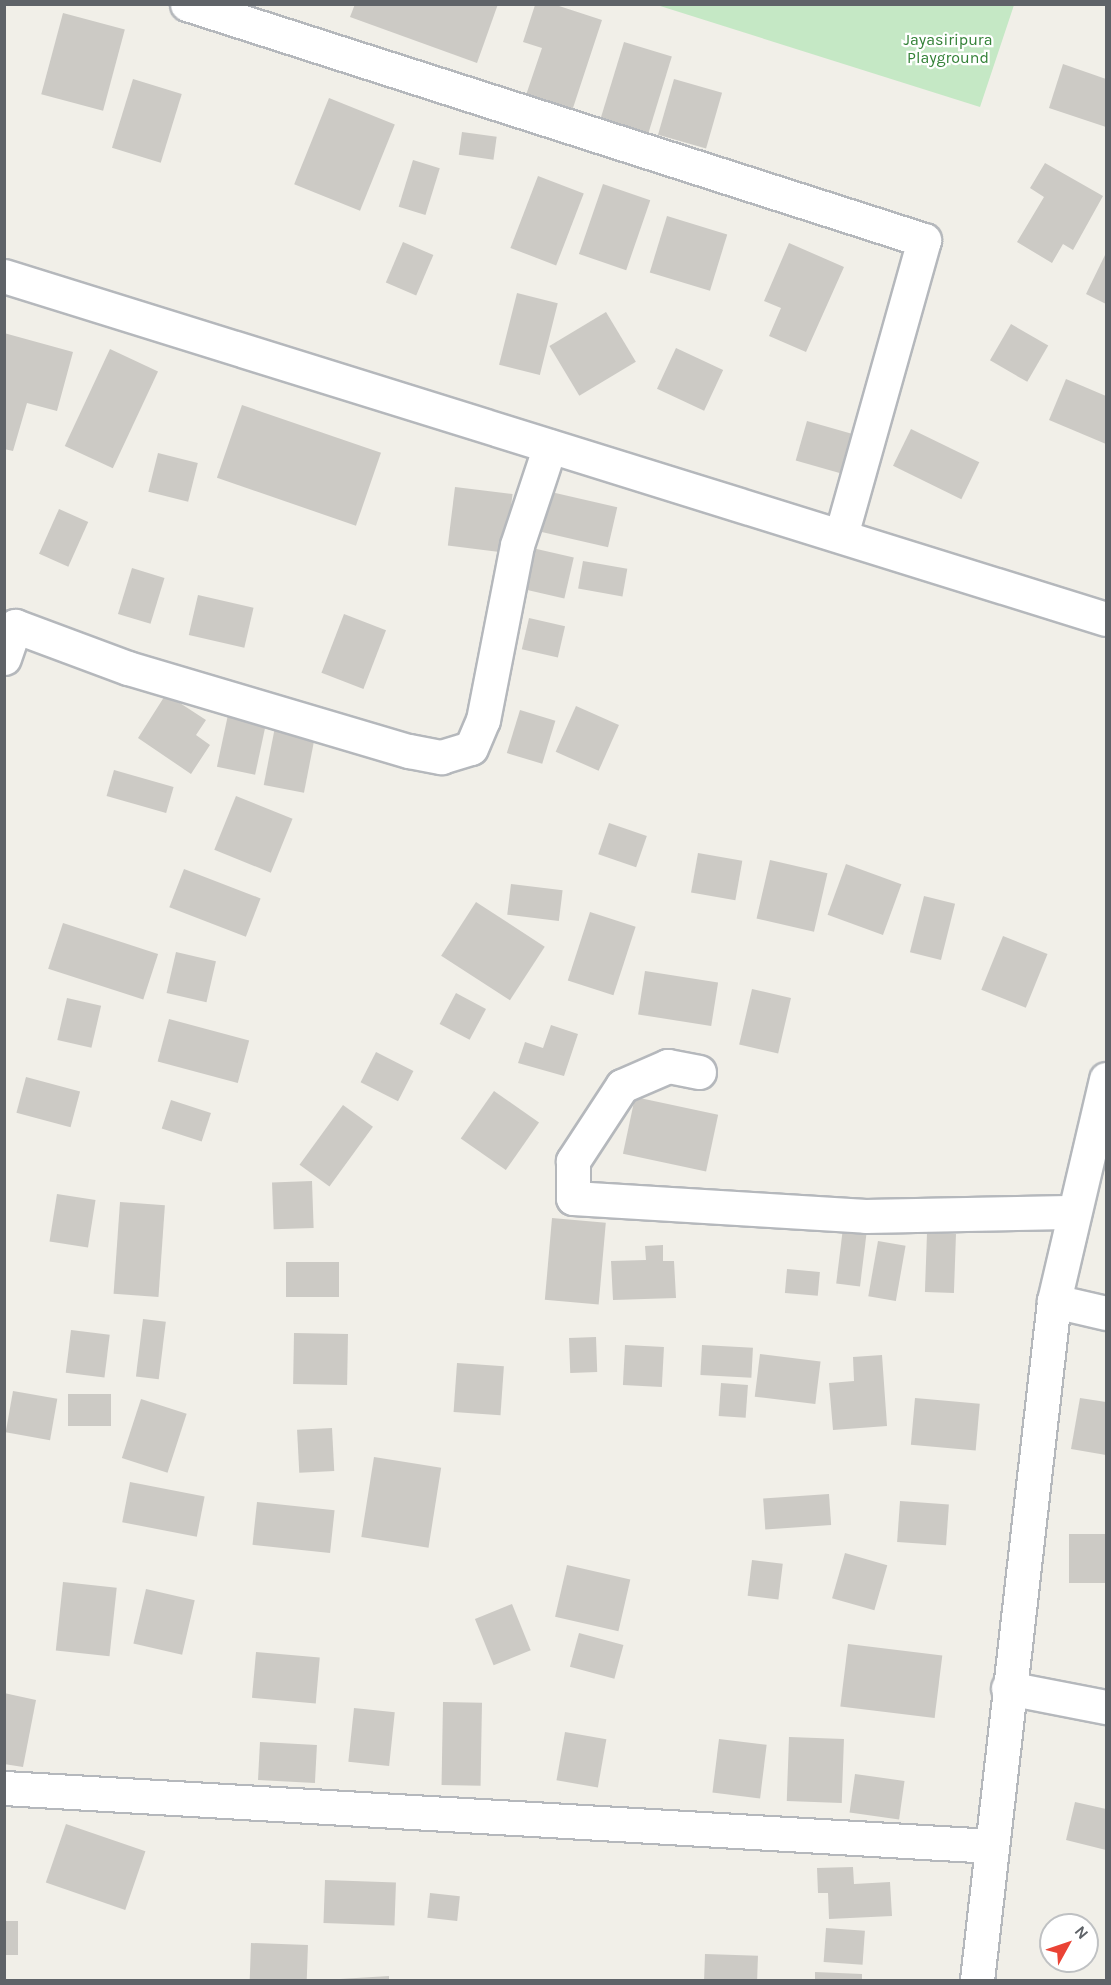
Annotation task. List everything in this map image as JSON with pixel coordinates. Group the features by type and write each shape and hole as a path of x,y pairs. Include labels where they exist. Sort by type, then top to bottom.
{"street":[{"path":"187,4 924,240 841,536"},
{"path":"4,276 1107,619"},
{"path":"4,658 15,626 128,668 409,751 441,757 471,748 483,720 517,545 550,446"},
{"path":"699,1072 668,1066 622,1086 573,1161 573,1198 865,1216 1073,1212"},
{"path":"977,1980 1008,1688 1054,1301 1073,1212 1107,1079"},
{"path":"1054,1301 1107,1313"},
{"path":"1008,1688 1107,1707"},
{"path":"4,1788 991,1846"}],"green space":[{"name":"Jayasiripura Playground","path":"657,5 1014,5 980,107"}],"building":[{"path":"355,4 498,4 477,63 350,17"},
{"path":"535,5 556,5 602,20 571,114 525,98 542,48 523,42"},
{"path":"63,13 125,30 103,111 41,94"},
{"path":"624,42 672,57 646,141 598,126"},
{"path":"1063,64 1106,79 1106,127 1049,108"},
{"path":"133,79 182,94 161,163 112,148"},
{"path":"674,79 722,93 706,149 658,135"},
{"path":"329,98 395,125 360,211 294,184"},
{"path":"462,132 497,137 493,160 459,155"},
{"path":"413,160 440,168 425,215 399,207"},
{"path":"1045,163 1103,196 1073,250 1063,244 1052,263 1017,242 1044,197 1030,188"},
{"path":"538,176 584,194 556,265 510,248"},
{"path":"603,184 650,200 626,270 579,254"},
{"path":"667,216 727,234 710,291 650,272"},
{"path":"403,242 433,255 416,295 386,283"},
{"path":"789,243 844,267 806,352 769,336 781,308 764,301"},
{"path":"1106,253 1106,304 1086,294"},
{"path":"517,293 558,303 540,375 499,365"},
{"path":"606,312 636,362 579,396 549,346"},
{"path":"1011,324 1048,345 1027,382 990,360"},
{"path":"4,333 73,352 57,411 27,403 13,451 4,449"},
{"path":"676,348 723,370 704,411 657,389"},
{"path":"110,349 158,371 113,468 65,446"},
{"path":"1066,379 1106,396 1106,444 1049,420"},
{"path":"242,405 381,453 356,526 217,478"},
{"path":"807,421 857,435 846,475 796,460"},
{"path":"911,429 979,462 961,499 893,466"},
{"path":"158,453 198,463 188,502 148,492"},
{"path":"455,487 513,494 505,553 448,546"},
{"path":"551,492 617,507 608,547 542,532"},
{"path":"59,509 88,522 68,567 39,554"},
{"path":"528,547 574,558 564,598 519,588"},
{"path":"583,561 627,569 622,596 578,589"},
{"path":"132,568 165,578 150,624 118,614"},
{"path":"198,595 254,608 244,648 189,635"},
{"path":"344,614 386,630 363,689 321,673"},
{"path":"529,618 565,626 558,658 522,649"},
{"path":"166,694 206,720 196,735 210,745 191,774 138,738"},
{"path":"576,706 619,725 599,771 556,752"},
{"path":"229,710 267,718 255,775 217,767"},
{"path":"520,710 555,721 542,764 507,753"},
{"path":"275,727 315,735 304,793 264,785"},
{"path":"114,770 174,787 166,813 107,796"},
{"path":"236,796 293,819 271,873 214,850"},
{"path":"609,823 647,836 636,867 598,854"},
{"path":"698,853 742,861 735,900 691,892"},
{"path":"770,860 827,873 814,932 757,918"},
{"path":"846,864 901,884 883,935 828,915"},
{"path":"184,869 261,898 246,937 169,907"},
{"path":"511,884 563,890 559,921 507,915"},
{"path":"924,896 955,904 941,960 910,952"},
{"path":"476,902 545,947 510,1000 441,956"},
{"path":"590,912 636,927 613,995 568,980"},
{"path":"63,923 158,954 143,1000 48,969"},
{"path":"1003,936 1048,954 1026,1008 981,990"},
{"path":"176,952 216,961 207,1002 167,993"},
{"path":"645,971 718,983 711,1026 638,1014"},
{"path":"752,989 791,998 778,1054 739,1045"},
{"path":"456,993 486,1009 470,1040 440,1024"},
{"path":"67,998 101,1006 91,1048 57,1040"},
{"path":"169,1019 249,1040 238,1083 158,1062"},
{"path":"551,1025 578,1034 564,1076 518,1063 525,1042 543,1048"},
{"path":"376,1052 413,1071 398,1101 361,1082"},
{"path":"26,1077 80,1091 71,1127 16,1113"},
{"path":"494,1091 539,1123 506,1170 461,1139"},
{"path":"635,1097 718,1115 706,1171 623,1154"},
{"path":"171,1100 211,1113 202,1142 162,1129"},
{"path":"343,1105 373,1127 329,1187 300,1165"},
{"path":"312,1181 314,1228 274,1229 272,1182"},
{"path":"57,1194 96,1200 88,1248 49,1241"},
{"path":"120,1202 165,1205 158,1297 114,1294"},
{"path":"552,1218 606,1223 599,1304 545,1300"},
{"path":"843,1228 867,1231 860,1287 836,1284"},
{"path":"927,1233 956,1234 954,1293 925,1292"},
{"path":"878,1241 906,1246 896,1301 868,1296"},
{"path":"663,1245 663,1261 674,1261 676,1298 613,1300 611,1261 646,1260 645,1246"},
{"path":"286,1262 339,1262 339,1297 286,1297"},
{"path":"787,1269 820,1272 818,1296 785,1293"},
{"path":"143,1319 166,1322 159,1379 136,1377"},
{"path":"71,1330 110,1335 104,1377 66,1373"},
{"path":"294,1333 348,1334 347,1385 293,1384"},
{"path":"596,1337 597,1372 570,1373 569,1338"},
{"path":"625,1345 664,1347 662,1387 623,1385"},
{"path":"702,1345 753,1348 751,1378 700,1375"},
{"path":"760,1354 821,1361 815,1404 755,1397"},
{"path":"882,1355 887,1426 833,1430 829,1383 854,1381 853,1357"},
{"path":"457,1363 504,1366 500,1415 454,1412"},
{"path":"721,1383 748,1385 746,1418 719,1416"},
{"path":"13,1391 57,1399 50,1440 6,1432"},
{"path":"68,1394 111,1394 111,1426 68,1426"},
{"path":"915,1398 980,1404 976,1450 911,1445"},
{"path":"1080,1398 1106,1402 1106,1455 1071,1449"},
{"path":"141,1399 187,1414 167,1473 122,1458"},
{"path":"332,1428 334,1471 299,1473 297,1430"},
{"path":"374,1457 441,1468 428,1548 361,1537"},
{"path":"130,1482 205,1497 197,1537 122,1522"},
{"path":"829,1494 831,1525 765,1530 763,1499"},
{"path":"900,1501 949,1504 946,1545 897,1542"},
{"path":"257,1502 335,1510 330,1553 253,1545"},
{"path":"1069,1534 1106,1534 1106,1583 1069,1583"},
{"path":"845,1553 887,1565 874,1610 832,1598"},
{"path":"752,1560 783,1564 778,1600 748,1596"},
{"path":"567,1565 630,1580 618,1631 555,1617"},
{"path":"63,1582 117,1588 109,1656 56,1651"},
{"path":"146,1589 195,1600 182,1655 133,1644"},
{"path":"512,1604 531,1650 494,1665 475,1619"},
{"path":"579,1633 623,1645 614,1679 570,1667"},
{"path":"848,1644 942,1656 935,1718 840,1707"},
{"path":"256,1652 320,1658 316,1703 252,1698"},
{"path":"4,1693 36,1700 23,1767 4,1764"},
{"path":"443,1702 482,1703 481,1786 442,1785"},
{"path":"354,1708 395,1712 389,1766 348,1762"},
{"path":"565,1732 606,1739 598,1788 556,1780"},
{"path":"789,1737 844,1739 842,1803 787,1801"},
{"path":"719,1739 767,1745 760,1798 712,1793"},
{"path":"260,1742 317,1745 315,1783 258,1780"},
{"path":"855,1774 905,1781 899,1820 850,1813"},
{"path":"1075,1802 1106,1809 1106,1850 1066,1840"},
{"path":"66,1824 145,1851 125,1910 46,1883"},
{"path":"853,1867 854,1884 890,1882 892,1916 829,1919 828,1893 818,1893 817,1868"},
{"path":"325,1880 396,1882 394,1925 323,1923"},
{"path":"430,1893 460,1896 457,1921 427,1918"},
{"path":"4,1921 18,1921 18,1955 4,1955"},
{"path":"826,1928 865,1931 863,1965 824,1962"},
{"path":"251,1943 308,1945 307,1980 250,1980"},
{"path":"705,1954 758,1956 757,1980 704,1980"},
{"path":"815,1972 862,1974 862,1980 815,1980"},
{"path":"389,1976 389,1980 340,1980 340,1979"}]}
